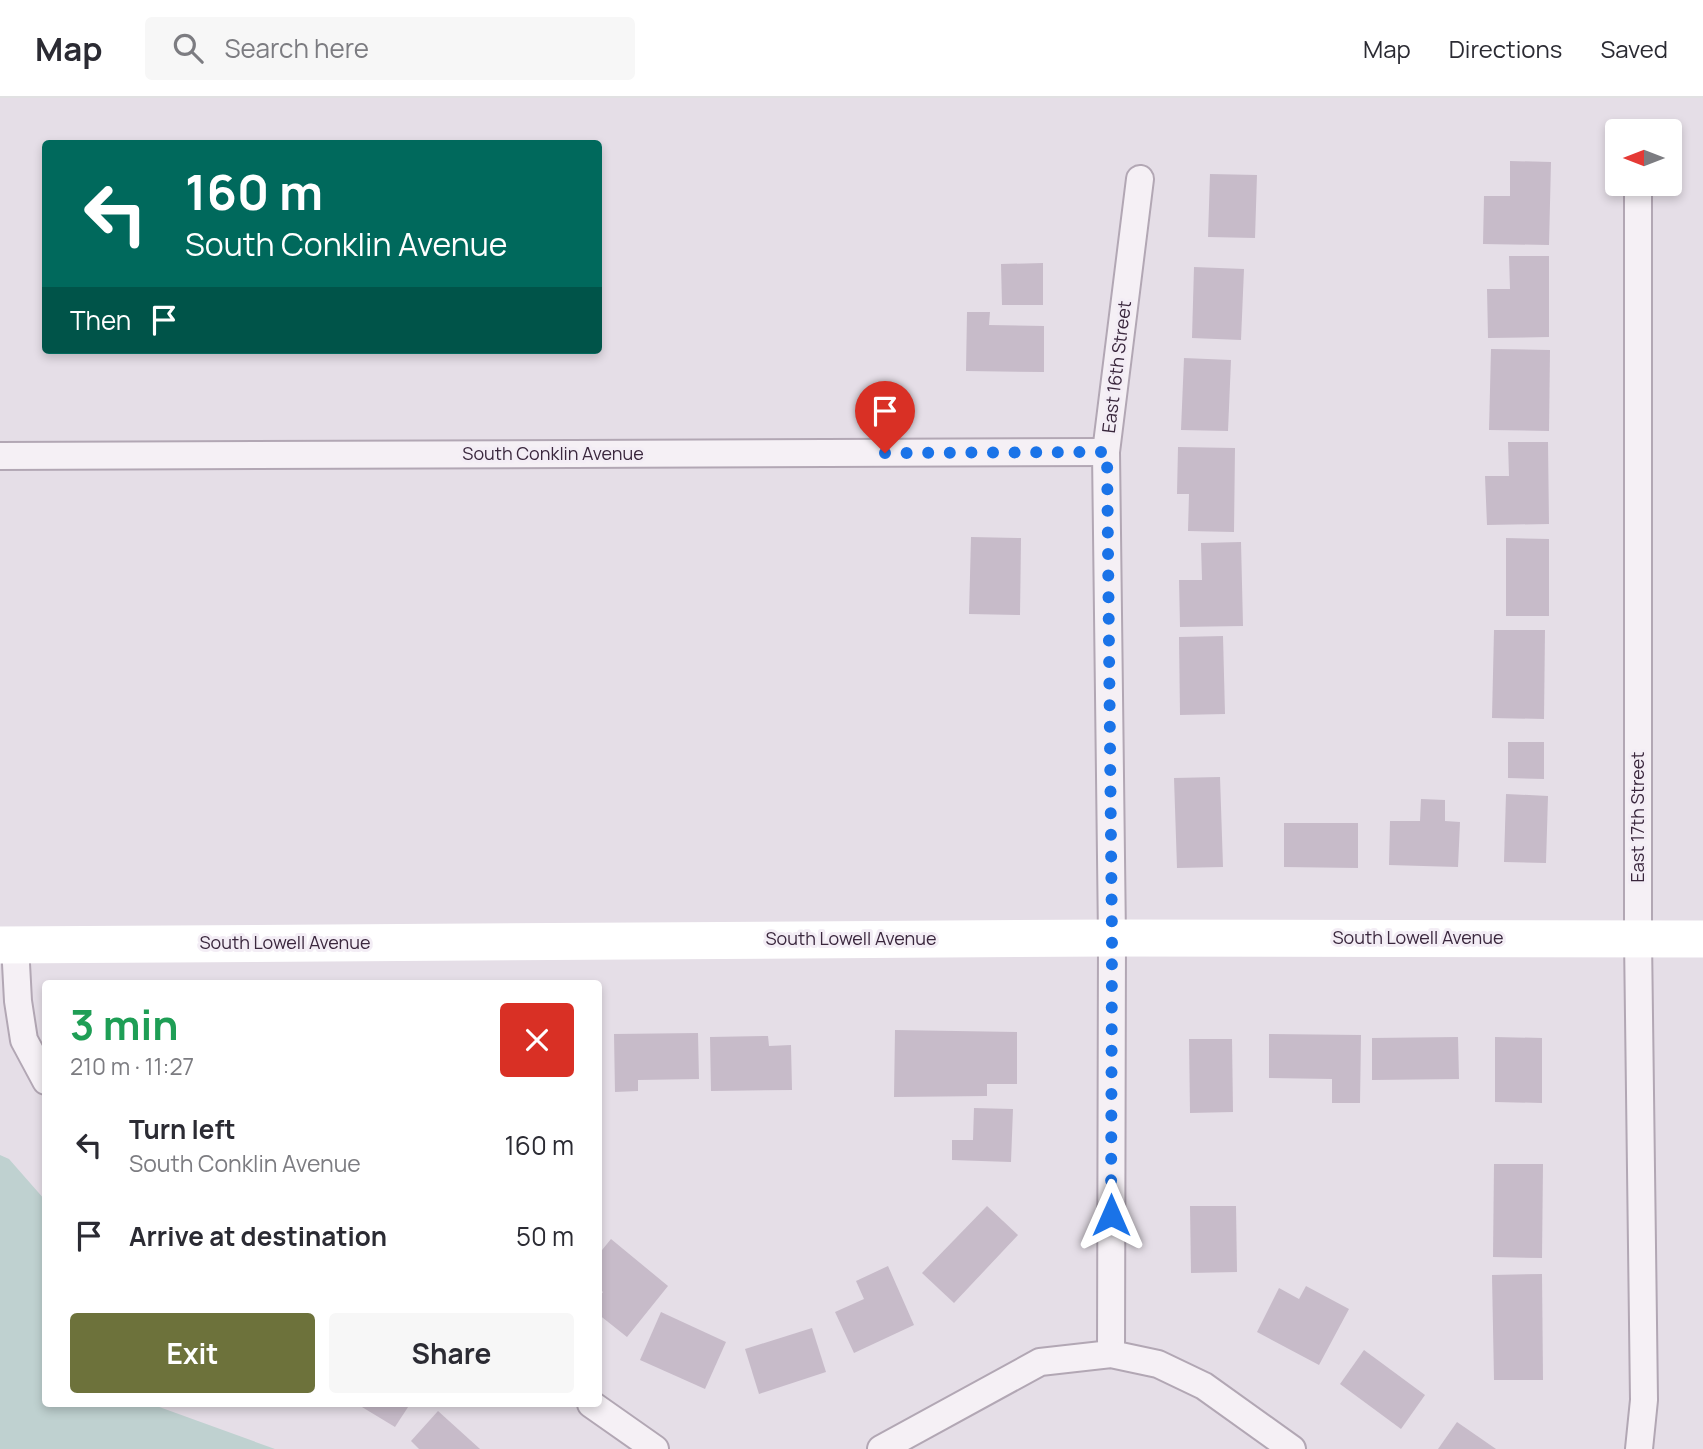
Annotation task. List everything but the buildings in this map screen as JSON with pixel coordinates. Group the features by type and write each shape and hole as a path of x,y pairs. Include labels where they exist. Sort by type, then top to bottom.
{"street":[{"name":"East 16th Street","path":"1111,1354 1112,938 1107,452 1140,178"},
{"name":"East 17th Street","path":"1638,196 1638,939 1644,1400 1639,1449"},
{"name":"South Conklin Avenue","path":"0,456 1107,452"},
{"name":"South Lowell Avenue","path":"7,945 1112,938 1703,939"},
{"path":"7,945 23,1040 42,1074"},
{"path":"881,1449 1040,1362 1111,1354 1158,1364 1204,1386 1292,1449"},
{"path":"595,1407 655,1449"}],"shaded area":[{"path":"0,1155 9,1159 42,1197 42,1407 159,1407 275,1449 0,1449"}],"route":[{"path":"885,453 1107,452 1112,938 1111,1215"}]}
